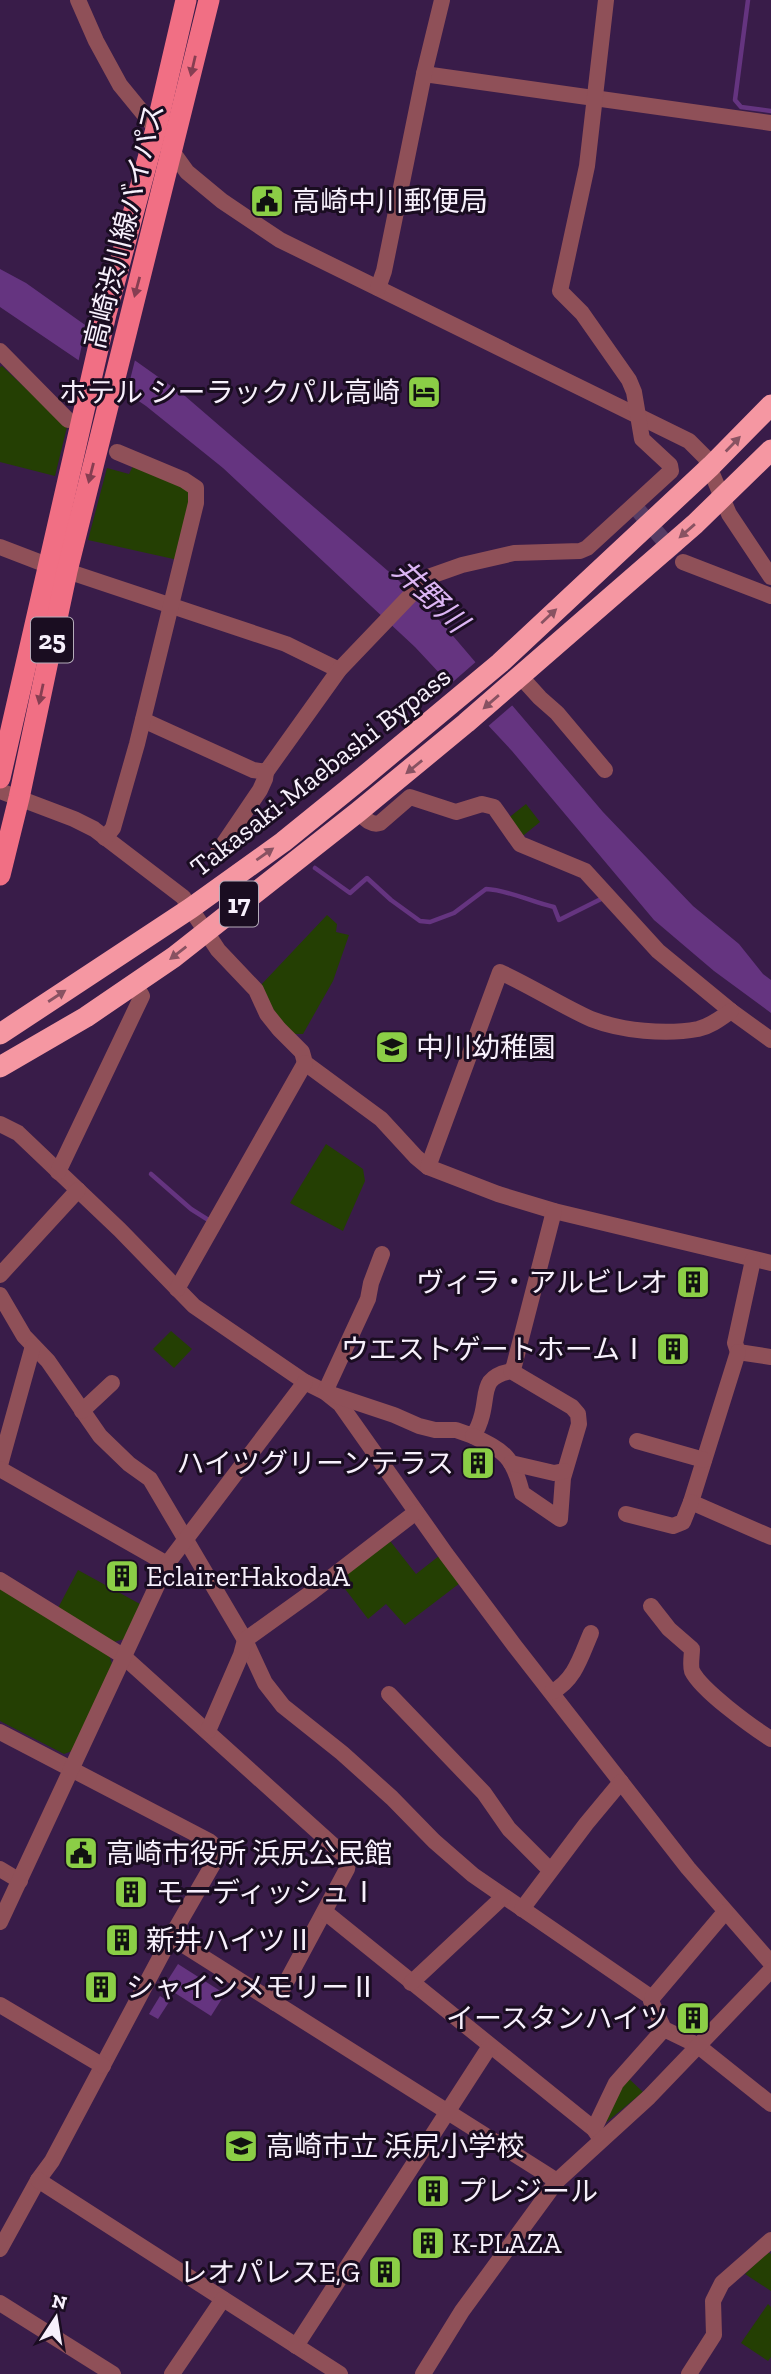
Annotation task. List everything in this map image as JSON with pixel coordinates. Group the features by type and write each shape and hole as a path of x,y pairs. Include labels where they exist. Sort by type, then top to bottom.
{"highway":[{"name":"Takasaki-Maebashi Bypass","path":"0,1034 191,908 283,842 500,663 711,467 771,405"},
{"name":"Takasaki-Maebashi Bypass","path":"0,1067 86,1017 135,984 358,812 518,678 722,498 771,450"}],"main road":[{"name":"高崎渋川線バイパス","path":"0,875 10,794 106,314 156,128 186,0"},
{"name":"高崎渋川線バイパス","path":"0,778 57,568 108,406 209,0"}],"street":[{"path":"78,0 114,74 128,96 196,180 280,240 689,442 705,457 729,514 771,578"},
{"path":"378,288 384,271 424,74 442,0"},
{"path":"218,852 260,790 266,772 339,670 424,581 462,565 514,553 580,551 587,548 636,507 671,471 670,465 642,439 634,392 629,380 582,313 560,291 587,166 606,0"},
{"path":"424,74 771,123"},
{"path":"0,351 68,420"},
{"path":"106,838 113,828 143,720 196,503 195,488 184,480 117,452"},
{"path":"0,547 286,643 339,670"},
{"path":"682,562 771,596"},
{"path":"518,678 556,713 605,770"},
{"path":"143,720 253,770 266,772"},
{"path":"10,794 74,819 106,838 180,894 218,950 249,980 279,1029 302,1052 304,1063 177,1289"},
{"path":"358,812 376,825 410,797 456,812 482,804 494,807 520,844 584,871 641,935 731,1011 771,1040"},
{"path":"428,1167 500,972 594,1020 629,1028 697,1029 715,1022 731,1011"},
{"path":"58,1172 142,996 135,984"},
{"path":"304,1063 381,1119 428,1167 498,1194 554,1211 771,1263"},
{"path":"0,1124 18,1133 177,1289 210,1317 304,1382 325,1392 419,1426 435,1430 456,1430 503,1451 518,1475 523,1493 560,1518 564,1471 579,1424 578,1414 572,1407 511,1371 501,1373 487,1386 482,1415 473,1436"},
{"path":"0,1275 78,1190"},
{"path":"511,1371 554,1211"},
{"path":"325,1392 368,1299 382,1254"},
{"path":"626,1514 673,1526 683,1522 738,1352 735,1343 753,1259"},
{"path":"0,1295 6,1308 33,1346 48,1361 100,1436 129,1464 150,1479 245,1640 265,1683 283,1706 342,1753 434,1841 503,1897 652,1998"},
{"path":"33,1346 0,1467 167,1564"},
{"path":"738,1352 771,1357"},
{"path":"0,1923 167,1564 304,1382"},
{"path":"82,1411 112,1383"},
{"path":"325,1392 340,1404 416,1512 621,1783 725,1912 771,1963"},
{"path":"637,1441 704,1460"},
{"path":"511,1463 554,1473 564,1471"},
{"path":"691,1502 771,1537"},
{"path":"208,1731 245,1640 416,1512"},
{"path":"0,1580 123,1656 346,1857 347,1869 275,2003"},
{"path":"651,1606 669,1629 692,1649 691,1669 701,1682 751,1726 771,1739"},
{"path":"552,1692 564,1686 571,1678 591,1633"},
{"path":"389,1694 484,1793 509,1829 550,1870"},
{"path":"0,1732 215,1845 216,1859 171,1937 52,2161 38,2180 0,2249"},
{"path":"522,1909 621,1783"},
{"path":"0,1869 20,1881"},
{"path":"411,1983 503,1897"},
{"path":"325,1912 597,2134"},
{"path":"725,1912 651,2001 664,2029 698,2045 771,2104"},
{"path":"171,1937 556,2181"},
{"path":"423,2374 462,2311 556,2181 597,2134 649,2097 771,1970"},
{"path":"0,2005 103,2066"},
{"path":"597,2134 615,2083 664,2029"},
{"path":"296,2346 490,2046"},
{"path":"38,2180 340,2374"},
{"path":"689,2374 714,2335 713,2301 722,2283 769,2245"},
{"path":"172,2374 223,2299"},
{"path":"0,2303 113,2374"}],"green space":[{"path":"2,366 67,427 55,476 0,462"},
{"path":"133,466 190,491 190,504 178,560 88,540 107,468 129,474"},
{"path":"526,804 540,822 519,839 507,819"},
{"path":"327,915 337,924 336,932 349,935 333,981 303,1034 289,1034 259,987"},
{"path":"326,1144 363,1169 365,1181 343,1231 290,1203"},
{"path":"171,1331 192,1349 174,1368 153,1349"},
{"path":"387,1537 416,1574 439,1556 460,1583 405,1625 386,1604 368,1619 336,1577"},
{"path":"78,1570 140,1604 124,1639 114,1642 58,1608"},
{"path":"0,1587 109,1655 112,1664 72,1751 64,1754 0,1721"},
{"path":"626,2076 643,2092 603,2125"},
{"path":"768,2252 771,2254 771,2291 745,2274"},
{"path":"768,2304 771,2307 771,2357 768,2361 741,2343"}],"shaded area":[{"path":"0,269 26,283 185,396 395,577 442,623 603,812 693,906 739,944 771,980 771,1013 714,971 654,920 512,751 415,647 223,468 146,406 0,307"},
{"path":"178,1964 225,1994 211,2016 164,1986"},
{"path":"160,1996 169,2002 158,2019 149,2014"}],"pier":[{"path":"87,322 136,356 126,396 78,363"},
{"path":"478,660 515,703 486,728 447,687"}],"waterway":[{"path":"748,0 735,100 741,107 771,111"},
{"path":"315,868 350,893 367,878 420,921 430,922 454,913 486,889 554,907 559,920 603,898"},
{"path":"151,1174 191,1209 210,1221"}],"tunnel":[{"path":"638,510 676,555"}],"place":[{"name":"高崎中川郵便局","path":"267,201"},
{"name":"ホテル シーラックパル高崎","path":"424,392"},
{"name":"中川幼稚園","path":"392,1047"},
{"name":"ヴィラ・アルビレオ","path":"693,1282"},
{"name":"ウエストゲートホームⅠ","path":"673,1349"},
{"name":"ハイツグリーンテラス","path":"478,1463"},
{"name":"EclairerHakodaA","path":"122,1576"},
{"name":"高崎市役所 浜尻公民館","path":"81,1853"},
{"name":"モーディッシュⅠ","path":"131,1892"},
{"name":"新井ハイツⅡ","path":"122,1940"},
{"name":"シャインメモリーⅡ","path":"101,1987"},
{"name":"イースタンハイツ","path":"693,2018"},
{"name":"高崎市立 浜尻小学校","path":"241,2146"},
{"name":"プレジール","path":"433,2191"},
{"name":"K-PLAZA","path":"428,2243"},
{"name":"レオパレスE,G","path":"385,2272"}],"water label":[{"name":"井野川","path":"430,596"}]}
